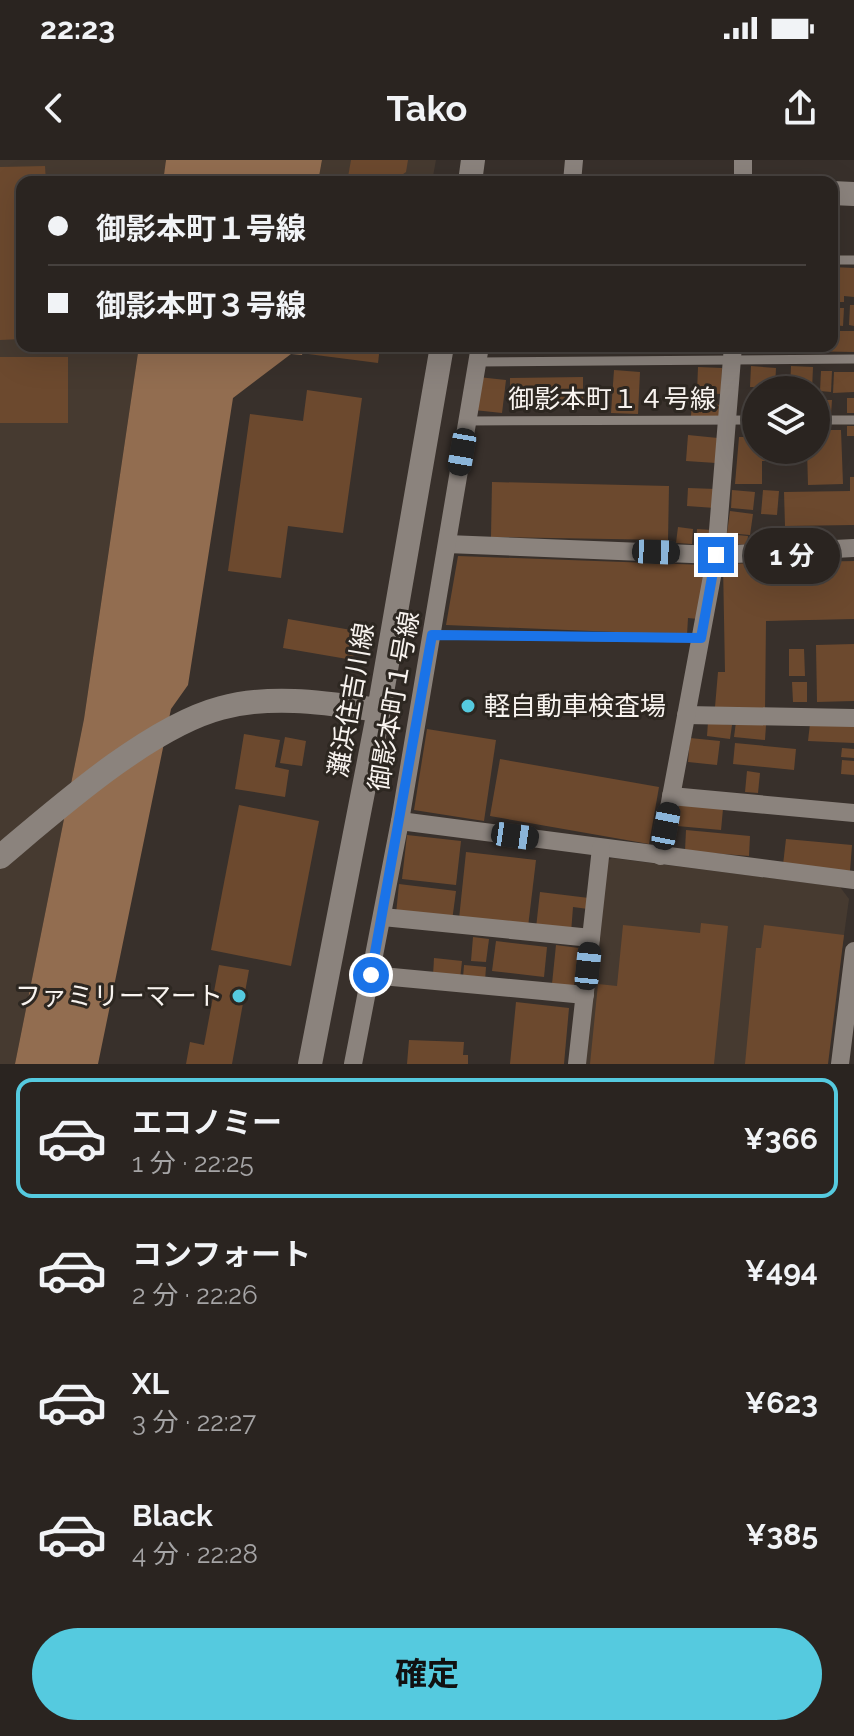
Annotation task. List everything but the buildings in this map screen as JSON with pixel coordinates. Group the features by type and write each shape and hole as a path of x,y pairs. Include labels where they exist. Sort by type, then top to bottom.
{"street":[{"name":"灘浜住吉川線","path":"310,1064 379,710 441,352"},
{"path":"660,856 716,555 733,352"},
{"name":"御影本町１号線","path":"353,1064 383,917 479,354"},
{"path":"447,544 716,555 854,548"},
{"path":"0,857 124,760 190,720 220,708 290,701 379,710"},
{"path":"686,715 854,718"},
{"path":"671,796 854,813"},
{"path":"400,821 854,880"},
{"path":"577,1064 601,848"},
{"path":"383,917 591,938"},
{"path":"840,1064 854,951"},
{"path":"371,975 585,995"}],"lane":[{"path":"479,354 733,352 854,359"},
{"name":"御影本町１４号線","path":"468,421 742,420"},
{"path":"830,420 854,420"},
{"path":"432,635 701,638"}],"shaded area":[{"path":"0,160 166,160 164,176 16,176 16,352 138,352 84,719 15,1064 0,1064"},
{"path":"166,160 322,160 319,176 164,176"},
{"path":"322,160 436,160 433,176 319,176"},
{"path":"138,352 303,352 302,355 291,354 233,398 188,685 171,709 98,1064 15,1064 84,719"},
{"path":"612,858 840,887 849,899 826,1064 584,1064 606,862"}],"place":[{"name":"軽自動車検査場","path":"468,706"},
{"name":"ファミリーマート","path":"239,996"}],"route":[{"path":"371,975 432,635 701,638 716,555"}]}
